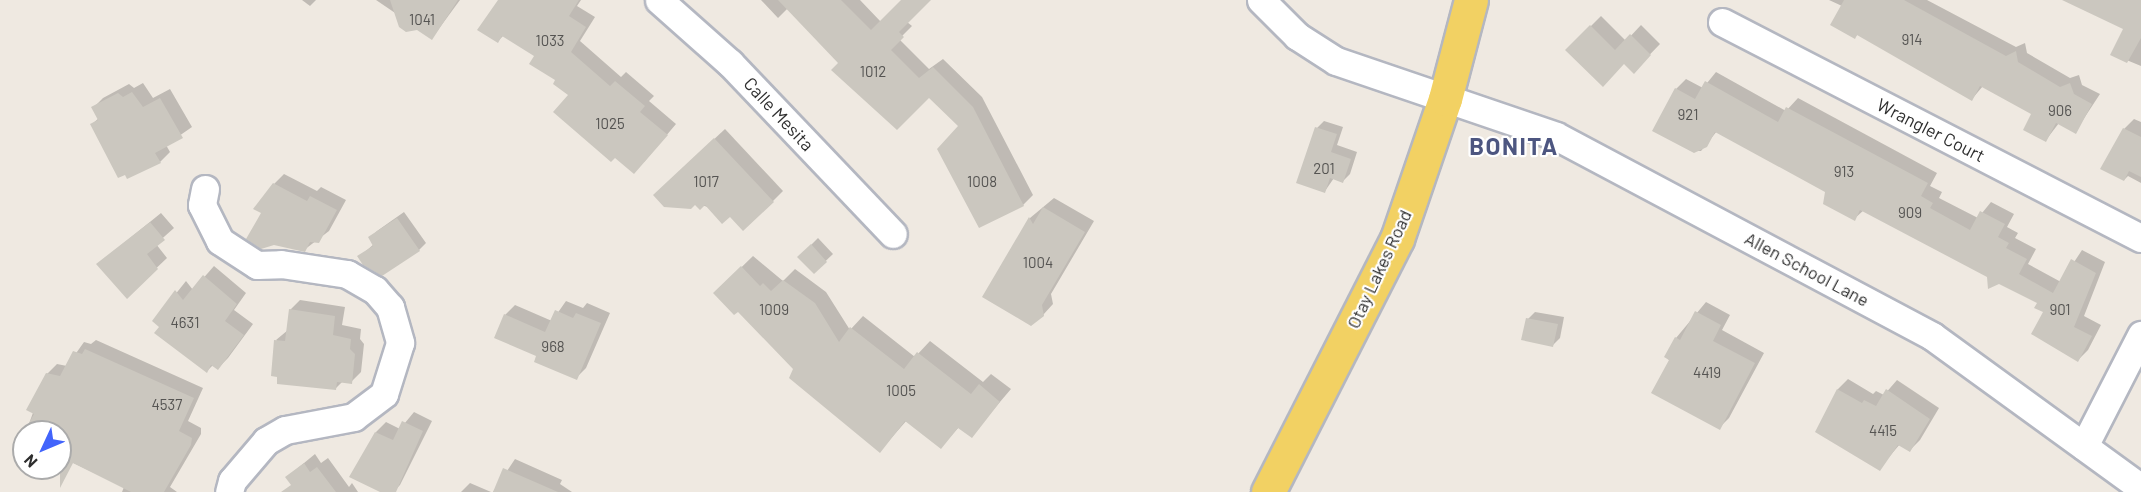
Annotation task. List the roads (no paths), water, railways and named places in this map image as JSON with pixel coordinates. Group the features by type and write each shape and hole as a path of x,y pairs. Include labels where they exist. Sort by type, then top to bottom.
{"main road":[{"name":"Otay Lakes Road","path":"1268,492 1397,239 1445,99 1471,0"}],"street":[{"name":"Calle Mesita","path":"659,0 730,63 893,234"},
{"name":"Allen School Lane","path":"1261,0 1297,36 1336,61 1445,99 1509,117 1556,136 1932,336 2141,488"},
{"name":"Wrangler Court","path":"1722,22 2141,238"},
{"path":"205,189 202,206 220,241 258,265 281,264 347,274 375,290 390,307 400,343 384,394 354,417 285,430 266,441 232,481 229,492"},
{"path":"2084,446 2141,335"}],"district":[{"name":"BONITA","path":"1514,146"}]}
